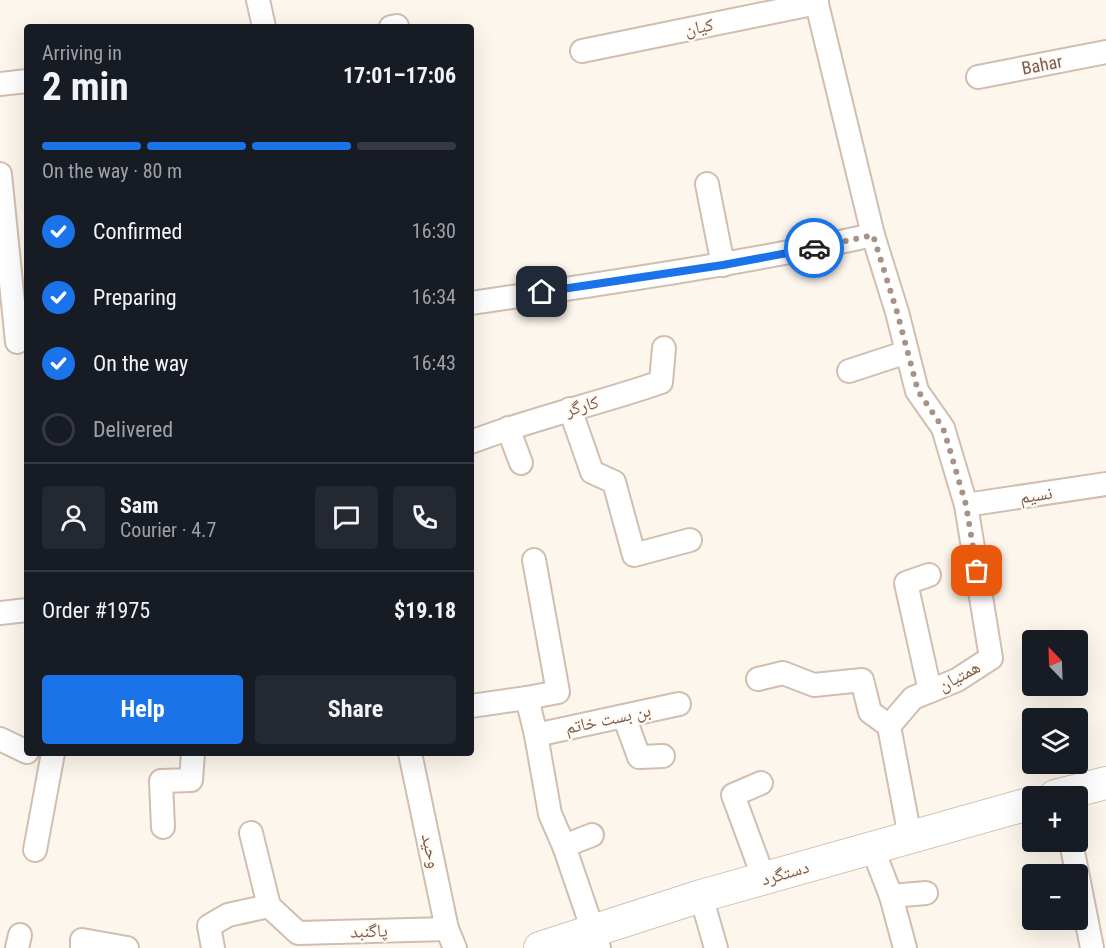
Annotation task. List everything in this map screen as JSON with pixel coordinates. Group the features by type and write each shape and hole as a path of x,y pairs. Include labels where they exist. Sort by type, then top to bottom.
{"street":[{"path":"258,0 260,24"},
{"name":"کیان","path":"582,51 816,2"},
{"name":"همتیان","path":"816,2 873,235 918,391 943,428 966,505 992,658 957,680 913,698 889,726"},
{"name":"Bahar","path":"978,77 1106,52"},
{"path":"0,84 24,81"},
{"path":"0,174 11,254 15,343"},
{"path":"707,184 723,265"},
{"path":"474,303 723,265 873,235"},
{"name":"کارگر","path":"474,441 508,428 661,382 664,348"},
{"path":"849,371 907,352"},
{"path":"570,409 592,472 614,482 634,555 690,540"},
{"path":"508,428 521,463"},
{"name":"نسیم","path":"966,505 1106,484"},
{"path":"474,706 558,692 534,560"},
{"path":"929,575 906,582 930,691"},
{"path":"0,613 24,610"},
{"path":"758,679 783,673 814,685 862,680 870,712 889,726 910,837"},
{"path":"527,698 550,814 564,846 597,939"},
{"name":"بن بست خاتم","path":"536,735 679,704"},
{"path":"624,716 639,757 663,756"},
{"path":"0,739 24,751"},
{"path":"35,850 51,756"},
{"path":"163,827 161,781 191,780 193,756"},
{"name":"وحید","path":"411,756 451,938"},
{"path":"761,783 733,795 765,879"},
{"path":"1088,788 1106,783"},
{"name":"دستگرد","path":"540,948 597,939 700,896 1022,806"},
{"path":"213,948 209,926 228,915 269,906 251,833"},
{"path":"564,846 592,835"},
{"path":"872,847 891,896 905,948"},
{"path":"1073,852 1092,948"},
{"path":"891,896 926,893"},
{"path":"700,896 716,948"},
{"name":"پاگنبد","path":"269,906 298,933 451,938"},
{"path":"82,948 82,940 127,948"}],"way so far":[{"path":"814,248 873,235 918,391 943,428 949,447 966,505 977,571"}],"route":[{"path":"542,292 723,265 814,248"}]}
